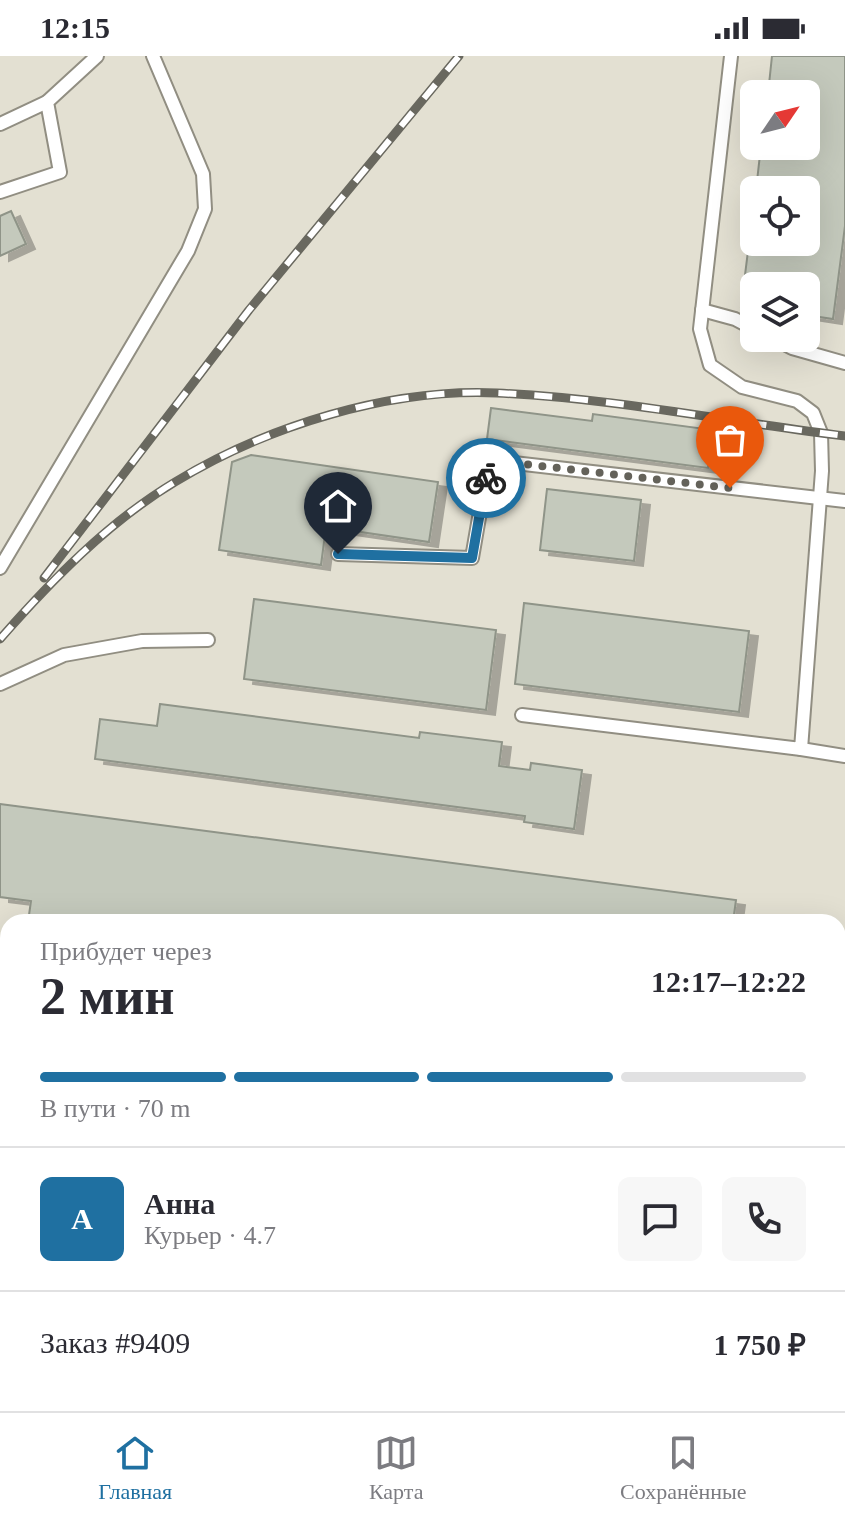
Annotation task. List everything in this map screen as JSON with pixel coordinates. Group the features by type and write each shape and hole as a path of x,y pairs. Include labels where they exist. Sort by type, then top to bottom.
{"lane":[{"path":"0,124 47,102 97,56"},
{"path":"0,568 188,251 205,209 203,174 153,56"},
{"path":"731,56 700,329 710,365 742,387 797,401 813,413 821,433 820,498 801,749"},
{"path":"0,192 60,172 47,102"},
{"path":"702,310 740,322"},
{"path":"806,352 845,363"},
{"path":"338,554 472,558 489,460 845,501"},
{"path":"0,684 64,655 142,641 208,640"},
{"path":"522,715 845,756"}],"building":[{"path":"772,56 845,56 845,226 833,319 820,317 820,272 745,272 747,256 820,256 820,176 758,176 759,160 820,160 820,80 769,80"},
{"path":"11,211 26,244 0,256 0,216"},
{"path":"491,408 592,421 593,414 713,430 708,468 487,439"},
{"path":"251,455 438,482 429,542 326,527 321,565 219,550 232,462"},
{"path":"547,489 641,500 634,561 540,550"},
{"path":"254,599 496,630 486,710 244,679"},
{"path":"524,603 749,631 739,712 515,684"},
{"path":"160,704 419,738 420,732 502,742 499,766 530,770 531,763 582,770 574,829 524,822 525,816 95,759 100,719 157,726"},
{"path":"0,804 736,900 734,914 29,914 31,901 0,897"}],"railway":[{"path":"44,578 249,310 459,56"},
{"path":"0,639 39,596 104,534 175,482 211,462 289,428 372,404 456,393 497,393 628,405 845,436"}],"way so far":[{"path":"486,478 489,460 730,488"}],"route":[{"path":"338,554 472,558 486,478"}]}
